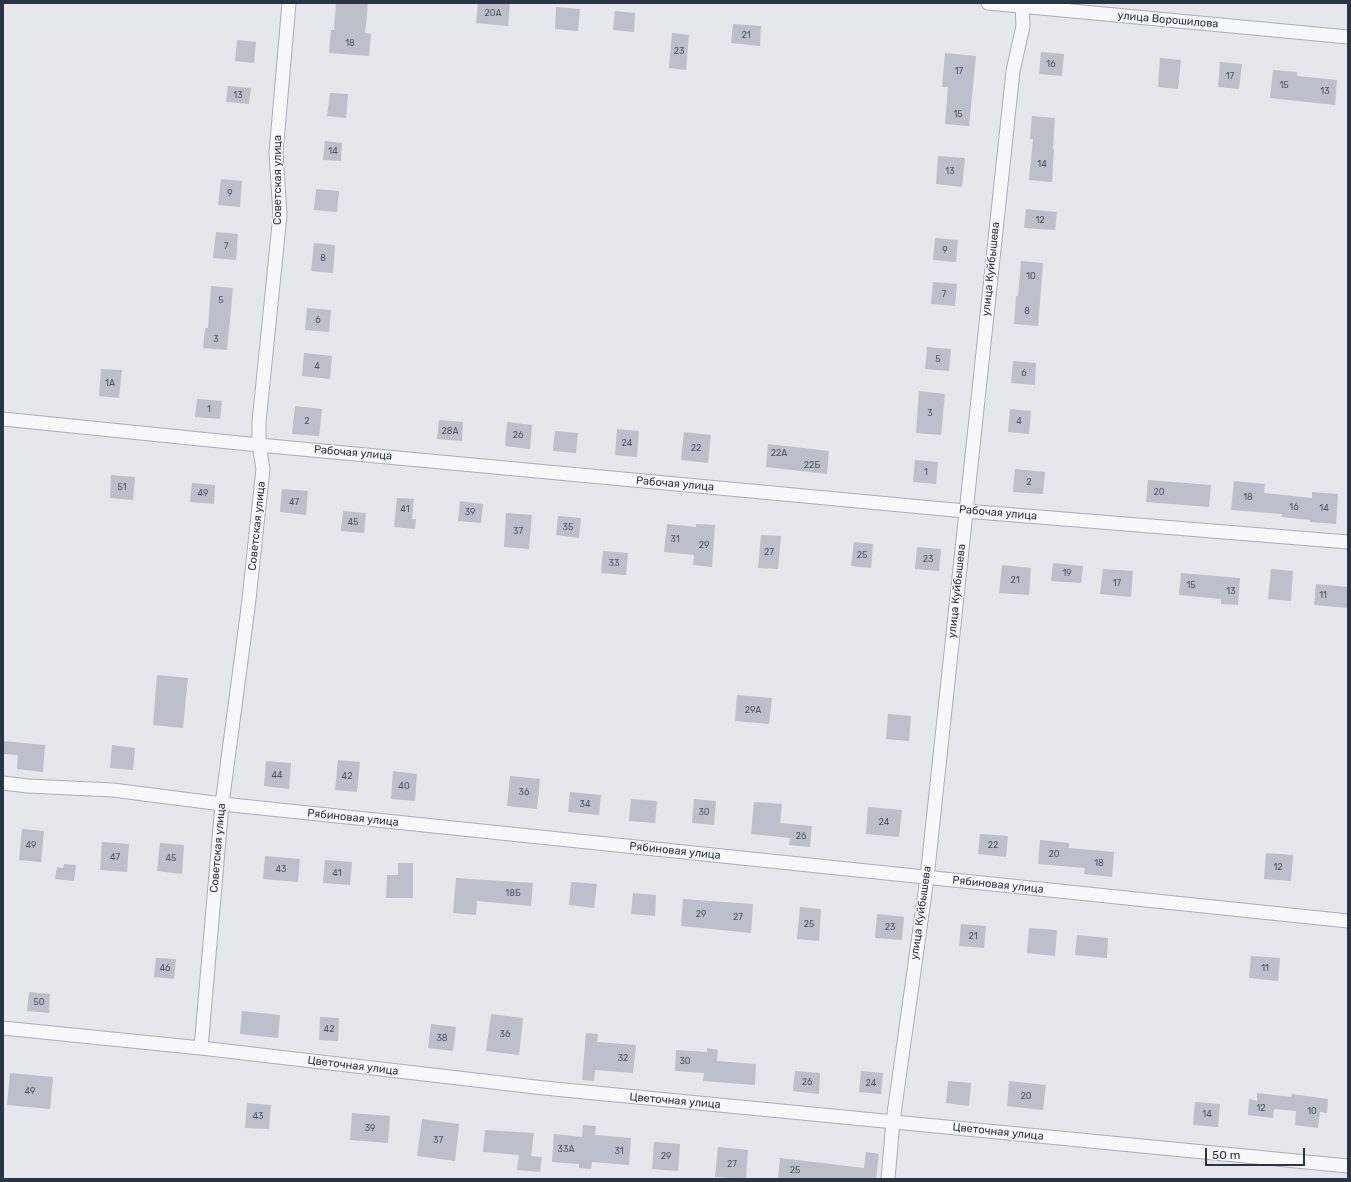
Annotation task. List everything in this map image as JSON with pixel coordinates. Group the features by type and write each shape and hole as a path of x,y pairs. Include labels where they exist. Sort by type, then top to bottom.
{"street":[{"name":"Советская улица","path":"201,1048 222,804 248,608 263,469 259,445 259,422 280,215 276,153 289,3"},
{"name":"улица Ворошилова","path":"988,3 1023,5 1348,37"},
{"name":"улица Куйбышева","path":"888,1179 893,1122 926,878 1013,71 1023,26 1023,5"},
{"name":"Рабочая улица","path":"3,419 259,445 965,511 1348,542"},
{"name":"Рябиновая улица","path":"3,783 28,786 113,790 222,804 1348,921"},
{"name":"Цветочная улица","path":"3,1028 201,1048 544,1088 1348,1166"}],"building":[{"path":"336,3 368,3 365,33 371,34 369,56 329,53 331,30 334,30"},
{"path":"478,3 510,3 508,26 476,23"},
{"path":"556,7 580,9 578,31 555,29"},
{"path":"615,11 635,13 634,32 613,30"},
{"path":"733,24 761,26 760,46 731,43"},
{"path":"672,33 689,35 686,70 669,68"},
{"path":"237,40 256,42 254,63 235,61"},
{"path":"1041,52 1064,54 1062,76 1039,74"},
{"path":"945,53 976,56 969,126 945,124 948,87 942,87"},
{"path":"1160,58 1181,60 1178,89 1158,87"},
{"path":"1220,62 1242,64 1239,89 1218,87"},
{"path":"1273,70 1297,72 1297,76 1337,80 1335,105 1270,98"},
{"path":"228,86 251,88 249,104 226,102"},
{"path":"330,93 348,94 346,118 327,116"},
{"path":"1032,116 1055,118 1052,182 1029,180 1033,139 1030,139"},
{"path":"325,141 342,143 341,161 323,160"},
{"path":"938,156 965,158 962,187 936,184"},
{"path":"221,179 242,181 240,207 218,205"},
{"path":"316,189 339,191 337,212 314,210"},
{"path":"1026,209 1057,212 1055,230 1024,228"},
{"path":"216,232 238,234 236,260 213,258"},
{"path":"935,238 958,240 956,262 933,260"},
{"path":"314,243 335,245 333,273 311,271"},
{"path":"1021,261 1043,263 1038,326 1014,324"},
{"path":"933,282 957,284 955,306 931,304"},
{"path":"211,286 233,288 227,350 203,348 205,328 208,328"},
{"path":"307,308 331,310 329,332 305,330"},
{"path":"927,347 951,349 949,371 925,369"},
{"path":"304,353 332,356 330,379 302,376"},
{"path":"1013,361 1036,363 1035,385 1011,383"},
{"path":"101,369 122,370 119,398 99,396"},
{"path":"919,391 945,394 941,435 916,433"},
{"path":"197,399 222,401 220,419 195,417"},
{"path":"295,406 322,409 319,436 292,434"},
{"path":"1010,409 1031,411 1029,434 1008,432"},
{"path":"439,420 463,422 462,441 437,439"},
{"path":"507,422 532,425 530,449 505,446"},
{"path":"617,429 639,431 637,457 615,455"},
{"path":"555,431 578,433 576,453 553,451"},
{"path":"684,432 711,435 708,463 681,460"},
{"path":"768,444 829,451 827,474 766,467"},
{"path":"915,460 938,462 936,484 913,482"},
{"path":"1015,469 1045,472 1043,494 1013,492"},
{"path":"111,475 135,477 133,500 110,498"},
{"path":"1148,480 1211,485 1209,507 1146,502"},
{"path":"1234,481 1265,484 1264,493 1312,498 1312,492 1338,494 1336,524 1310,522 1310,520 1282,517 1282,514 1231,510"},
{"path":"192,483 215,485 214,504 190,502"},
{"path":"282,489 308,491 306,515 280,512"},
{"path":"397,498 414,499 412,519 416,519 415,529 394,527"},
{"path":"460,501 483,504 481,523 458,521"},
{"path":"343,511 366,513 364,533 341,531"},
{"path":"506,513 532,515 529,549 504,547"},
{"path":"558,516 581,518 579,538 556,535"},
{"path":"667,524 696,527 696,524 715,525 712,567 693,565 694,555 664,552"},
{"path":"761,535 781,536 778,569 758,568"},
{"path":"854,542 873,544 871,568 851,566"},
{"path":"917,547 941,549 939,571 915,569"},
{"path":"603,551 628,553 626,575 601,573"},
{"path":"1053,563 1083,566 1081,583 1051,581"},
{"path":"1002,565 1031,568 1029,595 999,593"},
{"path":"1103,569 1133,571 1131,597 1100,594"},
{"path":"1271,569 1293,571 1291,601 1268,599"},
{"path":"1181,573 1240,578 1238,605 1221,604 1221,599 1179,595"},
{"path":"1316,584 1348,587 1348,608 1314,605"},
{"path":"157,675 188,678 183,728 153,725"},
{"path":"737,695 772,698 769,724 735,721"},
{"path":"888,714 911,716 909,741 886,739"},
{"path":"3,741 45,745 43,772 17,769 18,755 3,754"},
{"path":"112,745 135,748 133,770 110,768"},
{"path":"338,760 360,762 357,792 335,790"},
{"path":"266,761 291,763 289,789 264,786"},
{"path":"393,771 417,774 415,801 391,799"},
{"path":"510,776 540,779 537,809 507,806"},
{"path":"570,792 601,795 599,815 568,812"},
{"path":"631,799 657,801 655,823 629,821"},
{"path":"694,799 716,801 714,825 692,823"},
{"path":"754,802 782,804 780,823 812,826 810,847 789,845 790,838 751,834"},
{"path":"868,807 902,810 899,837 866,834"},
{"path":"22,829 44,831 41,862 19,860"},
{"path":"980,834 1008,836 1006,857 978,854"},
{"path":"1040,840 1069,843 1069,848 1114,852 1112,877 1084,874 1085,868 1038,864"},
{"path":"102,842 129,844 127,872 100,870"},
{"path":"160,843 184,845 182,874 157,871"},
{"path":"1266,853 1293,855 1291,881 1264,879"},
{"path":"265,856 300,859 298,882 263,879"},
{"path":"325,860 352,862 350,885 323,883"},
{"path":"398,863 413,863 413,898 386,898 387,875 398,875"},
{"path":"64,864 76,865 74,881 55,879 57,867 63,868"},
{"path":"456,878 533,883 531,906 477,901 476,915 453,913"},
{"path":"571,882 597,884 594,908 569,905"},
{"path":"633,893 656,895 655,916 631,914"},
{"path":"683,899 753,904 751,933 681,926"},
{"path":"800,907 821,909 819,941 797,939"},
{"path":"877,914 904,917 902,940 875,938"},
{"path":"961,924 986,926 984,948 959,946"},
{"path":"1029,928 1057,930 1055,956 1027,953"},
{"path":"1077,935 1108,938 1107,958 1075,955"},
{"path":"1251,956 1280,958 1278,981 1249,978"},
{"path":"156,958 176,959 174,979 154,977"},
{"path":"29,992 50,994 49,1013 27,1011"},
{"path":"242,1011 280,1015 278,1038 240,1034"},
{"path":"491,1014 523,1018 519,1055 486,1051"},
{"path":"320,1017 339,1018 338,1041 319,1040"},
{"path":"431,1024 456,1027 453,1051 428,1048"},
{"path":"586,1033 598,1034 597,1042 636,1045 633,1073 595,1070 594,1081 582,1080"},
{"path":"707,1048 718,1050 717,1061 756,1064 755,1085 703,1081 704,1073 675,1071 676,1050 707,1052"},
{"path":"795,1071 820,1073 819,1094 793,1091"},
{"path":"861,1071 883,1073 881,1094 859,1092"},
{"path":"10,1073 53,1077 50,1109 7,1105"},
{"path":"948,1081 971,1083 969,1106 946,1103"},
{"path":"1009,1081 1046,1085 1043,1110 1007,1106"},
{"path":"1257,1093 1291,1097 1292,1094 1328,1099 1327,1113 1320,1112 1318,1128 1295,1125 1296,1111 1274,1109 1273,1118 1248,1115 1249,1099 1257,1101"},
{"path":"1195,1102 1220,1104 1218,1127 1193,1125"},
{"path":"247,1103 271,1105 269,1129 245,1128"},
{"path":"352,1113 390,1116 388,1143 350,1140"},
{"path":"422,1119 459,1124 455,1161 417,1156"},
{"path":"583,1125 596,1126 595,1135 631,1138 629,1165 592,1162 591,1169 579,1168 579,1164 552,1162 554,1134 582,1137"},
{"path":"485,1130 534,1133 531,1156 542,1157 540,1172 517,1170 519,1155 483,1152"},
{"path":"654,1142 680,1144 678,1171 652,1169"},
{"path":"718,1147 748,1150 746,1179 715,1177"},
{"path":"866,1152 879,1154 876,1179 778,1179 780,1158 864,1168"}]}
